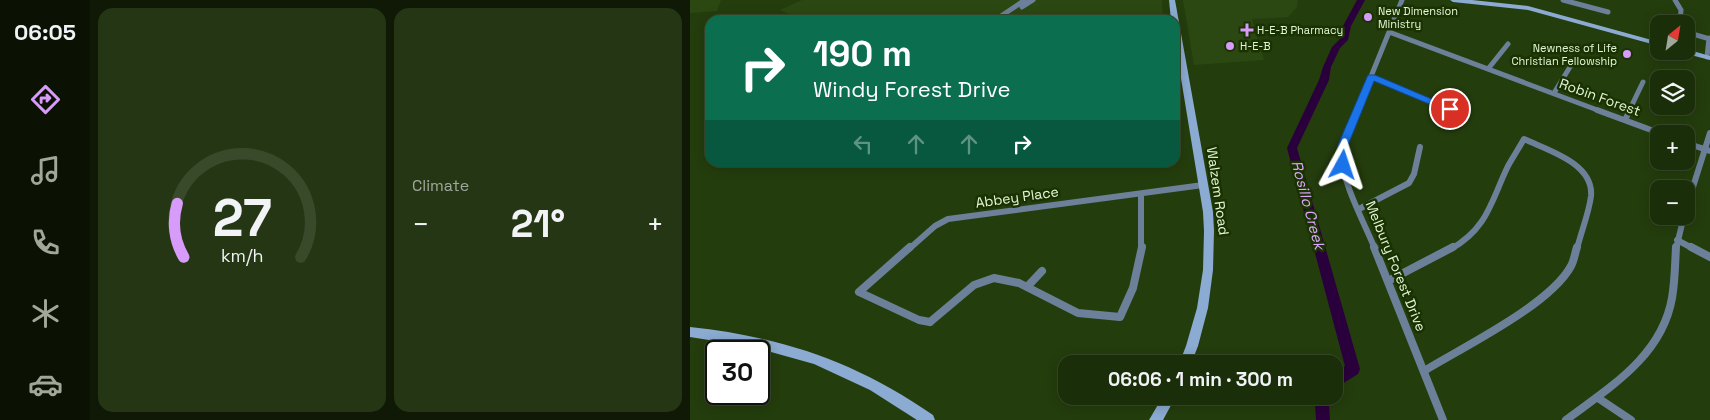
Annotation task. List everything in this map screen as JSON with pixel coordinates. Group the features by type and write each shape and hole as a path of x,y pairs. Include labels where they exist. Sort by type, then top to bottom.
{"main road":[{"name":"Walzem Road","path":"1172,0 1174,15"},
{"path":"1453,0 1528,8 1650,42"},
{"path":"1695,53 1708,57"},
{"name":"Walzem Road","path":"1180,73 1203,185 1210,239 1210,264 1198,328 1188,355"},
{"path":"690,332 745,339 789,350 870,383 899,399 928,420"},
{"path":"1156,420 1165,405"}],"street":[{"path":"1002,15 1025,0"},
{"path":"1010,15 1033,0"},
{"name":"Melbury Forest Drive","path":"1402,0 1342,152 1345,174 1444,420"},
{"path":"1563,0 1608,12"},
{"path":"1675,0 1681,10 1681,15"},
{"name":"Robin Forest","path":"1389,32 1650,129"},
{"path":"1695,35 1709,39 1708,57"},
{"path":"1488,69 1508,44"},
{"path":"1554,93 1572,62"},
{"path":"1371,77 1450,109"},
{"path":"1625,120 1643,82"},
{"path":"1695,184 1707,151 1710,133"},
{"path":"1388,281 1454,247 1478,229 1487,216 1508,166 1524,140 1569,160 1579,168 1590,184 1591,196 1572,264 1559,283 1538,302 1424,371"},
{"path":"1695,146 1707,151"},
{"path":"1359,209 1409,183 1414,174 1420,147"},
{"name":"Abbey Place","path":"1027,287 1017,282 997,278 981,281 930,325 859,292 935,226 948,219 1141,195 1203,185"},
{"path":"1042,271 1027,287 1077,313 1093,316 1120,316 1130,299 1143,253 1144,226 1141,195"},
{"path":"1566,420 1598,398 1633,370 1660,334 1672,299 1677,240 1681,225"},
{"path":"1677,240 1710,257"},
{"path":"1598,398 1631,420"}],"shaded area":[{"path":"690,0 721,0 717,11 690,13"},
{"path":"802,0 1162,0 1163,15 791,15 780,10"},
{"path":"1183,0 1298,0 1297,7 1288,17 1252,19 1264,60 1194,65"}],"waterway":[{"name":"Rosillo Creek","path":"1343,376 1353,369 1292,148 1324,80 1327,67 1336,47 1344,40 1347,26 1361,0"},
{"name":"Rosillo Creek","path":"1322,405 1323,420"}],"place":[{"name":"New Dimension Ministry","path":"1368,17"},
{"name":"H-E-B Pharmacy","path":"1247,30"},
{"name":"H-E-B","path":"1230,46"},
{"name":"Newness of Life Christian Fellowship","path":"1627,54"}],"route":[{"path":"1343,165 1343,145 1371,77 1450,109"}]}
